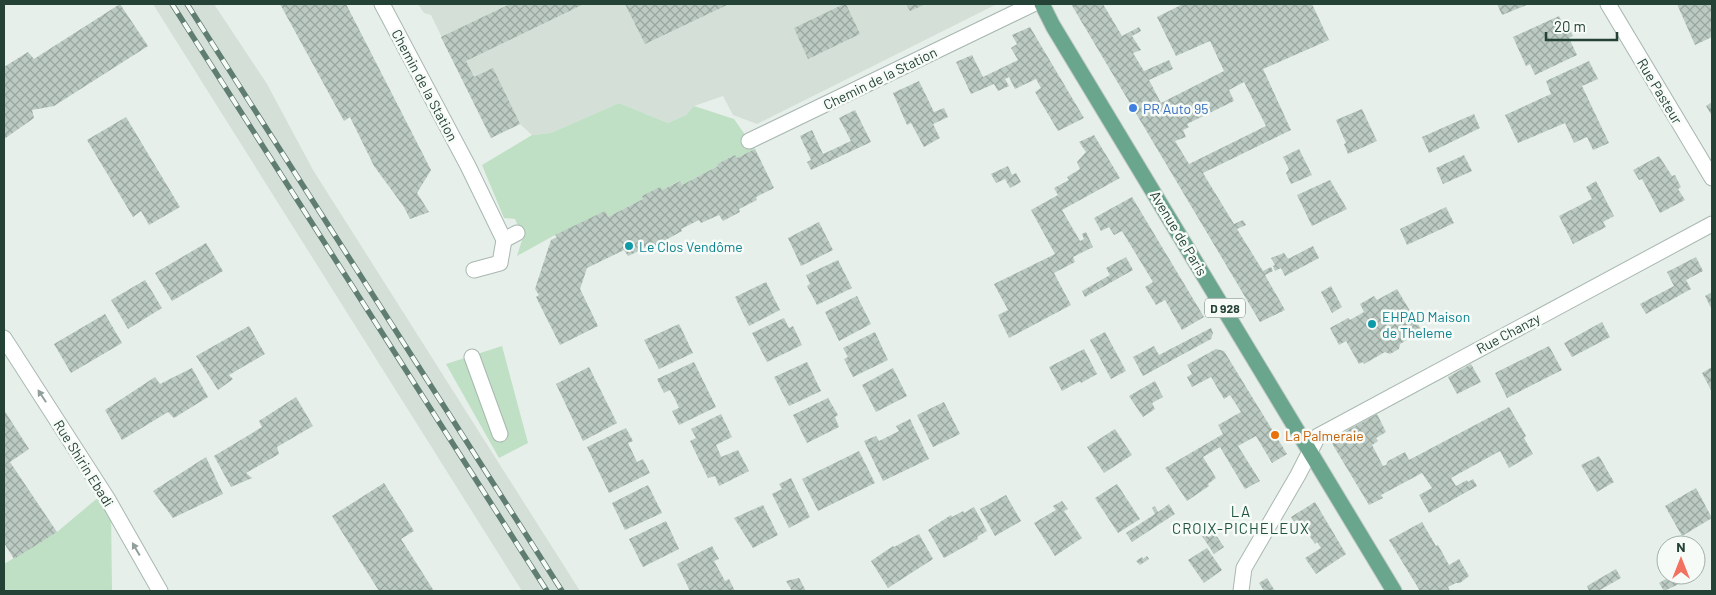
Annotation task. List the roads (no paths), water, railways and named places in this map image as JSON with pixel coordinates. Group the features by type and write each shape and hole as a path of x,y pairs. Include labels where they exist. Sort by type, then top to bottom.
{"main road":[{"name":"Avenue de Paris","path":"1042,4 1053,26 1394,591"}],"street":[{"name":"Chemin de la Station","path":"382,4 468,166 510,236 500,263 474,270"},
{"name":"Chemin de la Station","path":"748,141 1033,4"},
{"name":"Rue Pasteur","path":"1608,4 1712,178"},
{"name":"Rue Chanzy","path":"1241,591 1244,568 1298,475 1318,436 1712,224"},
{"name":"Rue Shirin Ebadi","path":"4,338 107,498 160,591"},
{"path":"472,357 500,434"}],"railway":[{"path":"172,4 547,591"},
{"path":"187,4 562,591"}],"place":[{"name":"PR Auto 95","path":"1133,108"},
{"name":"Le Clos Vendôme","path":"629,246"},
{"name":"EHPAD Maison de Theleme","path":"1372,324"},
{"name":"La Palmeraie","path":"1275,435"}],"district":[{"name":"LA CROIX-PICHELEUX","path":"1241,520"}]}
